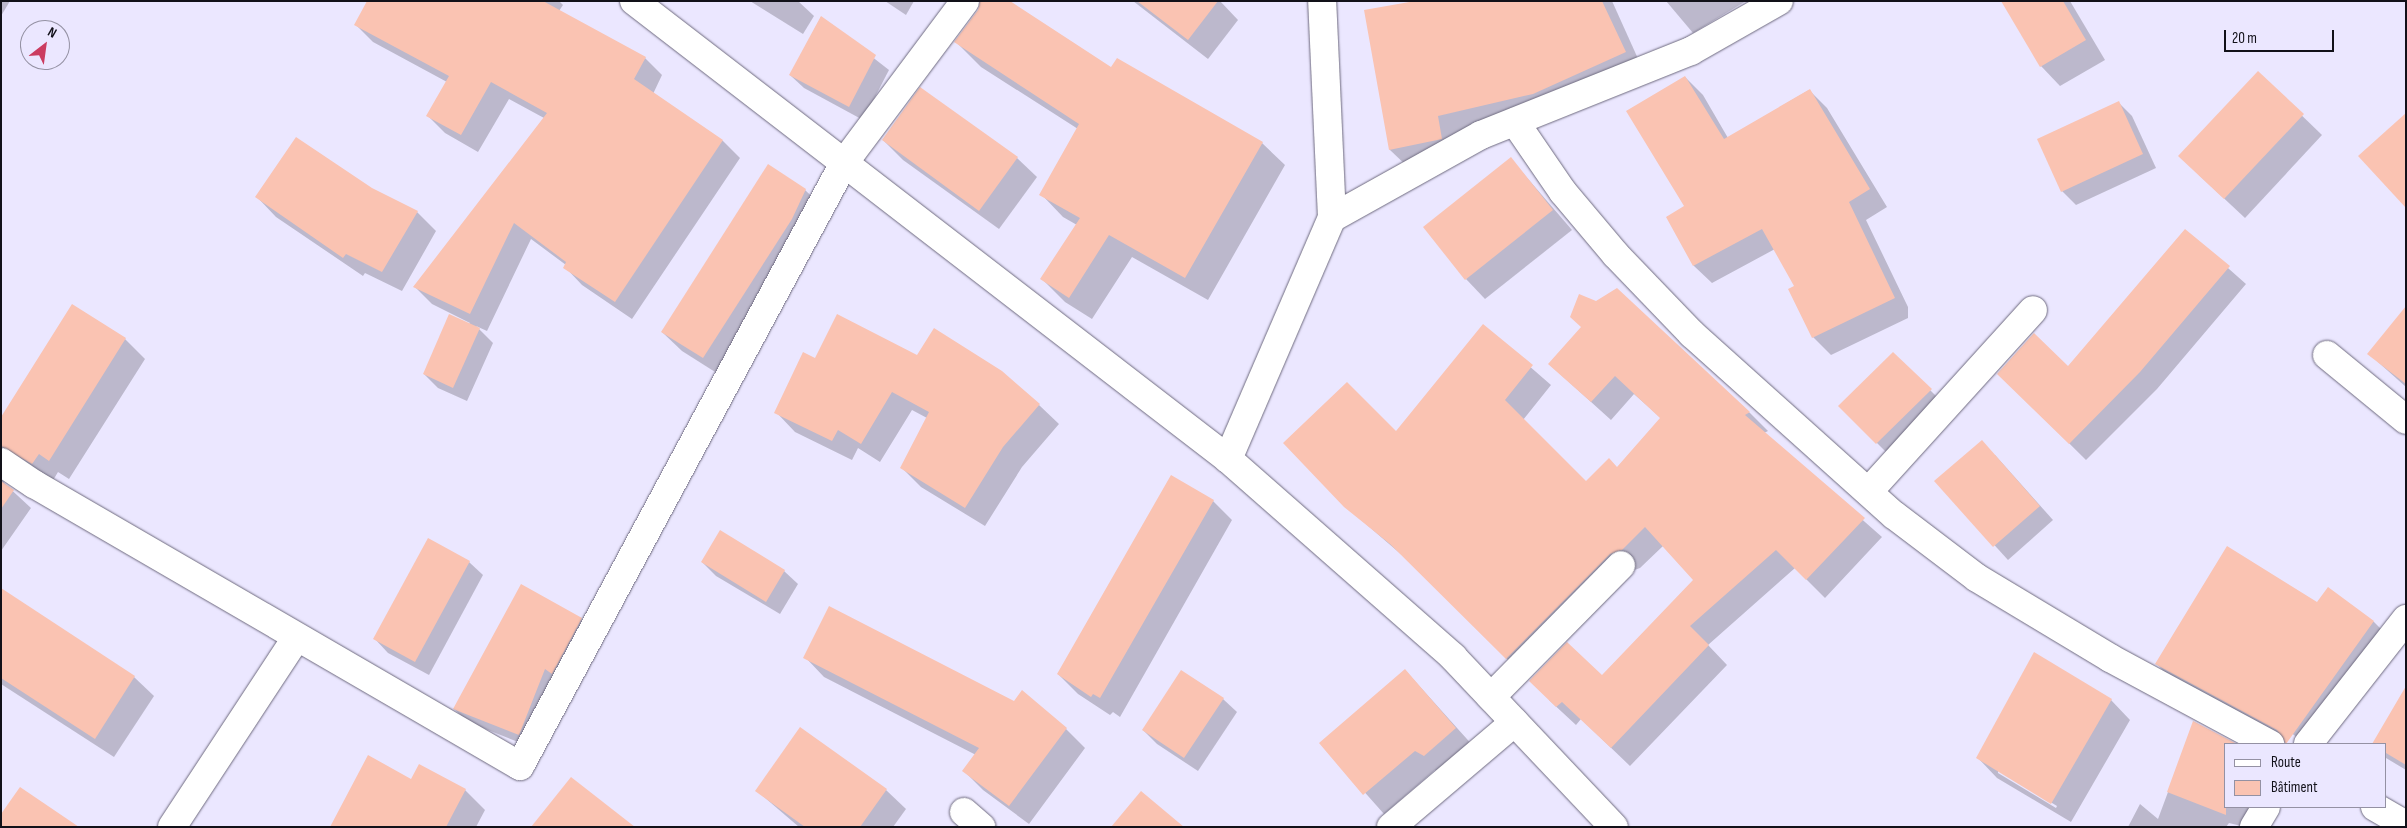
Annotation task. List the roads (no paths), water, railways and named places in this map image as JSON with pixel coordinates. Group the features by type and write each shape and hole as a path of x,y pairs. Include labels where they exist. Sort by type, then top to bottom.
{"street":[{"path":"634,1 1228,459 1453,657 1614,827"},
{"path":"1,462 34,484 520,766 844,163 965,1"},
{"path":"1228,459 1332,218 1322,1"},
{"path":"1332,218 1481,135 1691,51 1778,1"},
{"path":"1515,122 1563,192 1616,255 1678,320 1894,515 1977,578 2110,658 2268,743"},
{"path":"1869,491 2033,310"},
{"path":"2327,355 2406,420"},
{"path":"1491,697 1621,565"},
{"path":"2309,743 2406,619"},
{"path":"172,827 297,637"},
{"path":"1391,827 1515,722"},
{"path":"2254,827 2265,808"},
{"path":"2377,808 2406,825"}]}
